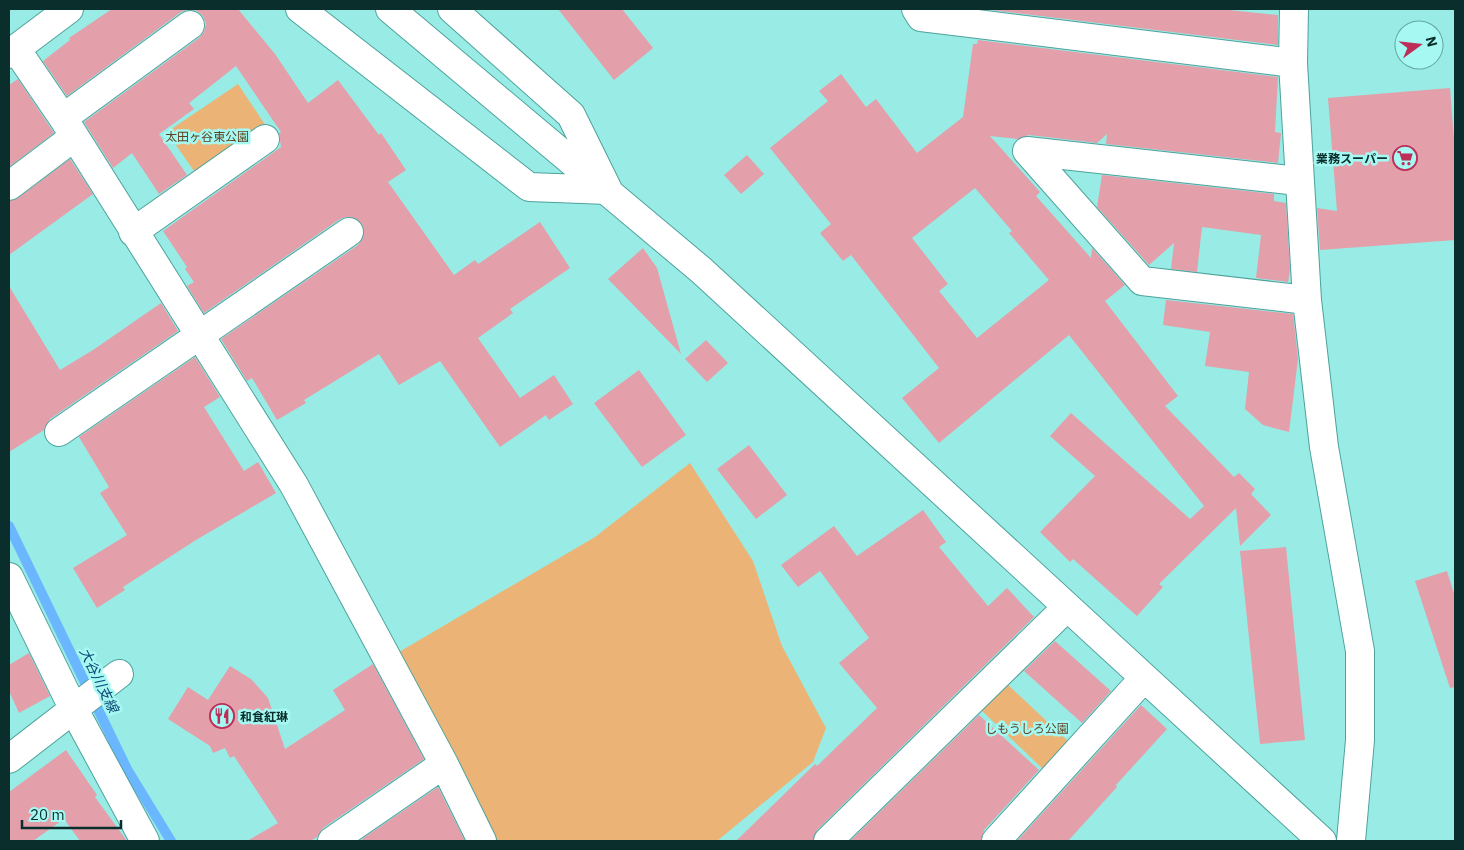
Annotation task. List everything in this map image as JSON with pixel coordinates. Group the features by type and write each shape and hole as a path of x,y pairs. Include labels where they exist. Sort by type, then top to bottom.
{"street":[{"path":"69,9 12,52 68,128 294,486 444,764 482,841"},
{"path":"300,9 529,187 608,190"},
{"path":"390,9 701,270 1322,841"},
{"path":"452,9 571,115 608,190"},
{"path":"916,9 921,17 1293,63"},
{"path":"1294,9 1293,63 1298,180 1307,300 1324,447 1360,651 1360,740 1351,841"},
{"path":"9,186 68,128 190,25"},
{"path":"133,232 265,139"},
{"path":"1298,180 1028,151 1142,281 1307,300"},
{"path":"59,432 349,232"},
{"path":"9,576 73,708 145,841"},
{"path":"828,841 1067,607"},
{"path":"9,759 119,674"},
{"path":"996,841 1144,678"},
{"path":"332,841 444,764"}],"green space":[{"name":"太田ヶ谷東公園","path":"238,84 266,126 196,174 167,132"},
{"path":"690,463 753,561 782,646 826,728 813,762 717,841 497,841 441,729 399,652 595,537"},
{"name":"しもうしろ公園","path":"1004,681 1071,744 1045,771 979,708"}],"building":[{"path":"112,9 189,9 181,12 67,96 43,61 70,40 69,38"},
{"path":"189,9 238,9 275,54 308,103 338,80 379,135 381,133 406,170 388,182 454,275 475,260 478,264 540,222 570,268 510,309 513,313 478,338 520,398 554,375 573,404 549,420 546,415 500,447 440,361 399,385 379,354 304,400 306,403 277,420 252,378 247,381 221,339 358,245 363,238 364,230 362,224 355,218 347,217 340,219 204,313 187,286 194,282 185,269 187,267 163,231 281,147 279,133 281,132 236,66 189,103 194,109 159,134 187,175 159,194 132,153 113,168 84,122 199,38 204,32 206,24 203,16 197,11"},
{"path":"558,9 622,9 653,48 614,80"},
{"path":"983,9 1219,9 1278,15 1278,45"},
{"path":"978,40 1278,77 1275,132 1281,133 1278,163 1106,144 1107,134 1097,143 1029,135 1018,139 990,136 1040,192 1036,196 1091,258 1092,248 1125,285 1105,301 1178,396 1165,406 1234,477 1239,473 1255,489 1251,494 1271,515 1240,546 1236,508 1159,584 1163,587 1137,616 1073,559 1070,562 1040,532 1095,476 1050,436 1071,413 1190,519 1204,506 1069,335 939,443 902,398 939,368 851,255 843,261 820,233 831,224 770,148 828,101 819,91 841,74 866,107 876,99 917,153 963,117 973,44 977,44","holes":["975,188 1012,231 1009,233 1049,280 977,338 939,291 948,284 912,238"]},
{"path":"18,79 54,133 9,167 9,85"},
{"path":"1450,88 1455,153 1455,240 1320,250 1317,208 1337,211 1328,98"},
{"path":"747,155 764,174 741,194 724,175"},
{"path":"70,159 93,194 9,255 9,201 18,198"},
{"path":"1102,175 1274,194 1274,201 1286,203 1290,270 1288,282 1256,278 1261,235 1202,227 1197,272 1171,269 1174,243 1149,265 1097,207"},
{"path":"643,248 657,268 681,354 608,279"},
{"path":"9,286 60,370 93,350 161,303 178,331 50,419 44,430 9,452"},
{"path":"1166,300 1293,314 1298,359 1289,432 1263,425 1245,409 1249,372 1205,366 1210,332 1163,325"},
{"path":"706,340 728,363 707,382 685,359"},
{"path":"195,357 220,397 204,407 244,471 258,462 276,493 196,540 123,587 125,590 97,608 73,568 127,535 100,493 109,487 79,437"},
{"path":"639,370 686,435 642,467 594,403"},
{"path":"749,445 787,495 756,519 717,469"},
{"path":"923,510 946,542 939,547 988,606 1007,588 1034,617 817,830 813,841 736,841 815,764 817,766 877,708 839,663 869,638 820,571 798,587 781,565 834,526 857,556"},
{"path":"1286,547 1305,740 1260,744 1240,551"},
{"path":"1447,571 1455,597 1455,687 1450,688 1415,581"},
{"path":"1055,641 1111,691 1082,723 1024,671"},
{"path":"29,653 50,696 19,713 9,691 9,665"},
{"path":"373,664 424,759 323,828 317,837 310,841 247,841 278,823 234,756 230,758 225,748 213,753 210,746 168,719 188,687 208,700 230,666 251,679 268,698 285,749 345,710 333,690"},
{"path":"1141,705 1167,729 1068,841 1017,841"},
{"path":"979,715 1039,770 984,830 981,841 850,841"},
{"path":"66,750 97,795 95,797 127,841 80,841 64,819 33,841 9,841 9,792"},
{"path":"438,787 465,841 364,841 362,839"}],"waterway":[{"name":"大谷川支線","path":"9,526 127,769 171,841"}],"place":[{"name":"業務スーパー","path":"1405,158"},
{"name":"和食紅琳","path":"222,716"}]}
